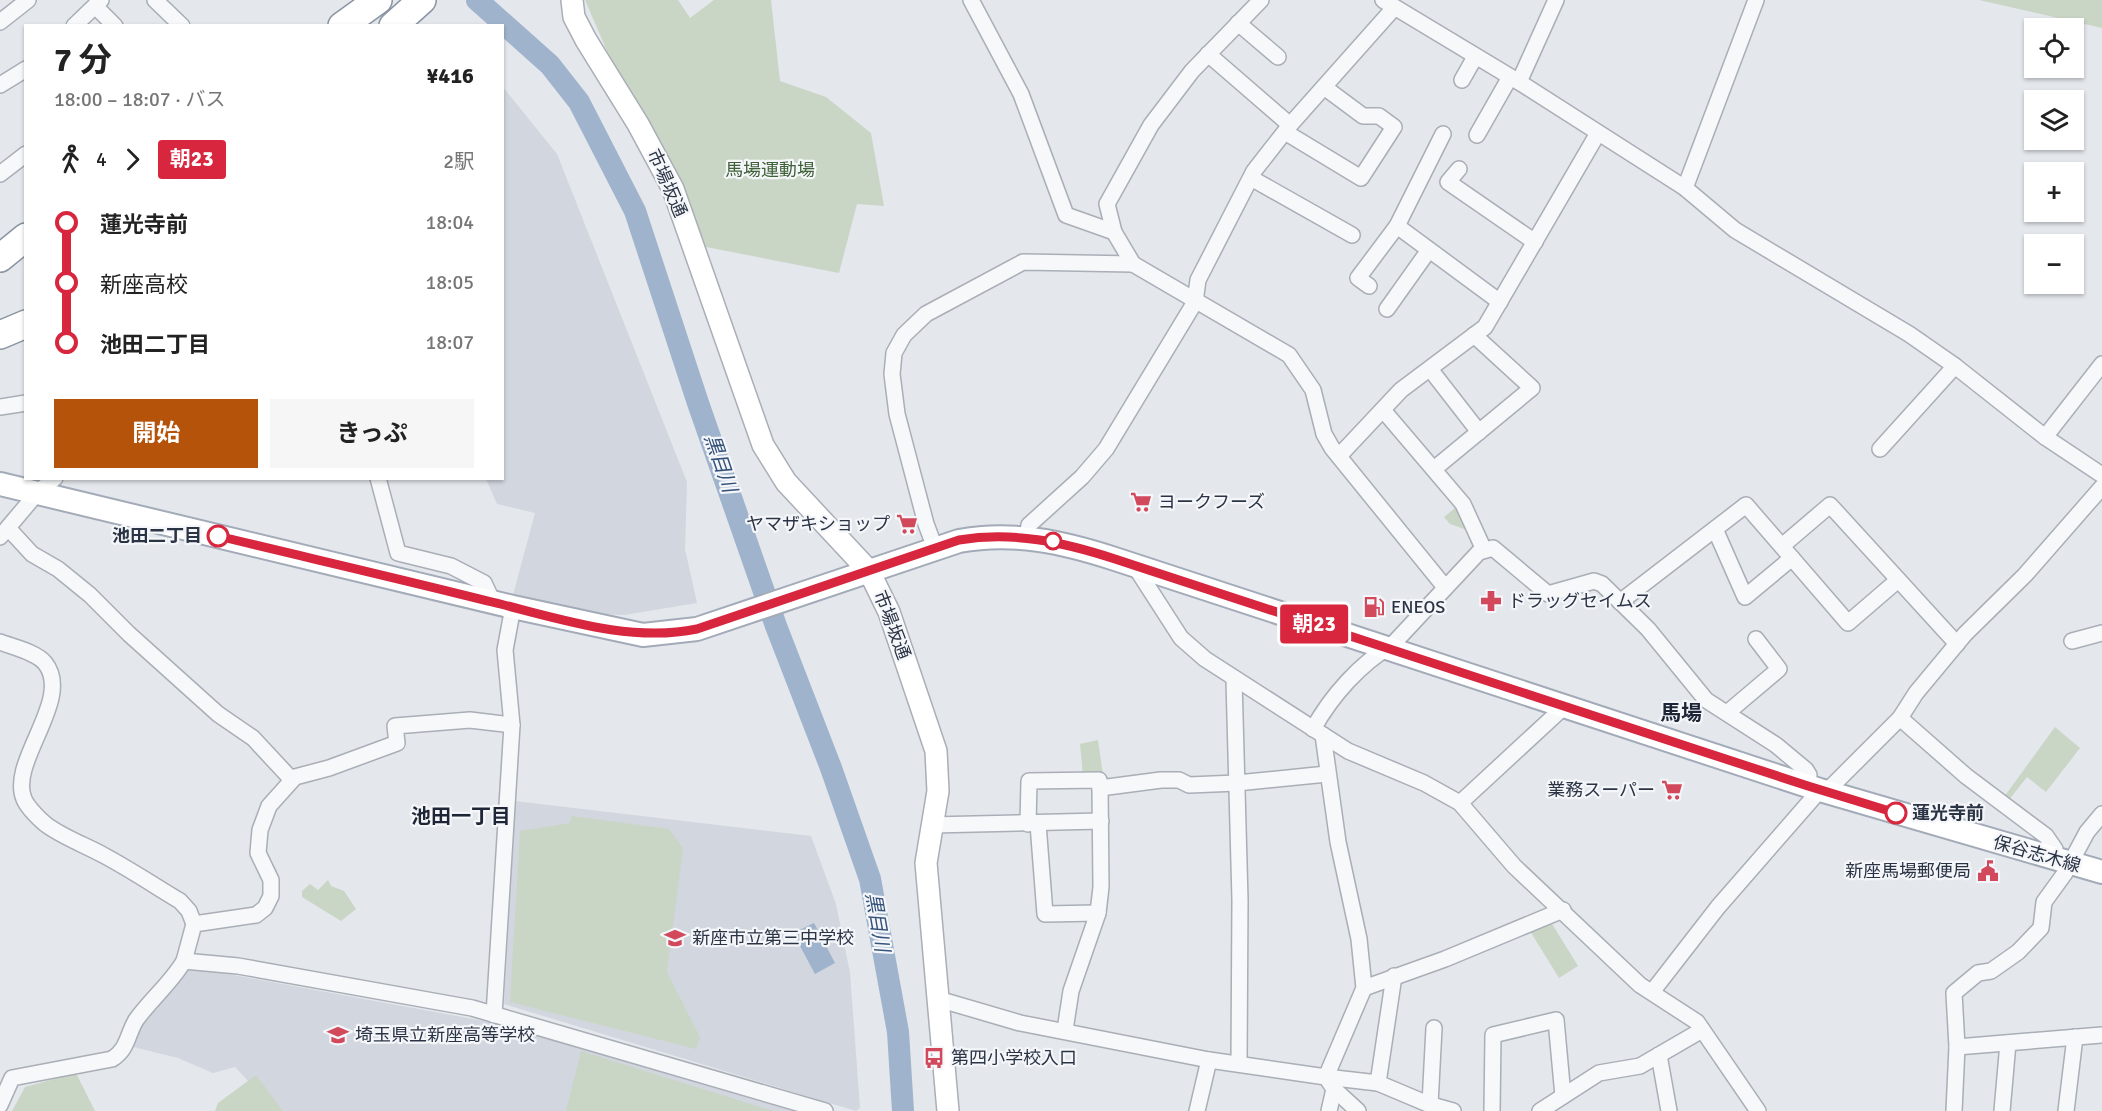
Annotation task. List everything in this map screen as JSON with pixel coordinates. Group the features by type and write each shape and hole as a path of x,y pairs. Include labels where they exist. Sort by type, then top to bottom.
{"highway":[{"path":"345,24 378,0"},
{"path":"395,24 420,2"},
{"path":"0,258 24,239"},
{"path":"0,335 24,325"}],"main road":[{"name":"保谷志木線","path":"0,484 47,485 503,604 643,634 679,633 729,619 935,548 976,537 1027,537 1067,544 1818,790 2102,873"}],"street":[{"path":"0,22 28,0"},
{"path":"155,0 180,24"},
{"name":"市場坂通","path":"572,0 574,17 586,40 638,124 673,189 763,445 786,482 869,571 889,612 936,751 938,791 926,863 948,1111"},
{"path":"971,0 1021,94 1066,215 1114,232"},
{"path":"1261,0 1192,71 1151,125 1107,204 1114,232 1132,264 1289,355 1313,390 1324,434 1339,456 1444,586"},
{"path":"1477,135 1514,80 1556,0"},
{"path":"1685,188 1756,0"},
{"path":"76,24 98,3 114,24"},
{"path":"1027,537 1029,525 1034,519 1082,477 1106,449 1195,302 1198,280 1251,178 1287,128 1324,87 1389,4 1685,188 1735,230 1899,328 1955,366 2045,437 2102,477 2025,575 1957,644 1916,693 1899,718 1818,790 1718,907 1652,992"},
{"path":"1238,23 1278,57"},
{"path":"1208,54 1287,128 1361,178 1394,127 1379,116 1363,116 1324,87"},
{"path":"1462,80 1475,57"},
{"path":"0,85 24,70"},
{"path":"1339,456 1401,390 1485,327 1598,133"},
{"path":"1370,286 1359,278 1397,226 1443,134"},
{"path":"0,174 24,156"},
{"path":"1459,169 1448,182 1535,242"},
{"path":"1251,178 1352,236"},
{"path":"1397,226 1500,302"},
{"path":"1387,309 1429,250"},
{"path":"935,548 926,524 897,414 892,374 894,352 904,335 926,314 1023,262 1132,264"},
{"path":"1434,469 1532,388 1474,335"},
{"path":"2045,437 2102,364"},
{"path":"1880,449 1955,366"},
{"path":"1430,369 1479,432"},
{"path":"0,406 24,403"},
{"path":"1383,410 1463,504 1484,550"},
{"path":"379,480 398,553 451,566 484,583 503,604 504,664 512,706 512,725 494,1015"},
{"path":"47,485 4,533 58,569 90,595 129,634 218,714 254,738 292,780"},
{"path":"1620,602 1746,505 1848,623 1898,580"},
{"path":"1715,529 1745,597 1830,505 1957,644"},
{"path":"1329,1111 1330,1083 1364,988 1359,939 1318,732 1336,692 1386,648 1444,586 1484,550 1493,548 1548,594 1594,581 1602,584 1648,629 1706,700 1776,745 1806,770 1818,790"},
{"path":"1134,566 1181,638 1234,680 1348,751 1460,802 1514,866 1640,985 1697,1022 1758,1111"},
{"path":"2072,641 2102,633"},
{"path":"1727,713 1779,669 1756,639"},
{"path":"0,642 37,657 45,663 50,673 52,693 46,717 21,780 24,800 47,826 180,901 189,911 194,924 184,961 175,976 135,1022 123,1052 112,1059 12,1078 0,1105"},
{"path":"1234,680 1240,900 1239,1063"},
{"path":"1460,802 1565,706"},
{"path":"1899,718 1966,776 2046,837 2063,861"},
{"path":"194,924 256,915 265,908 271,896 271,880 258,853 260,830 269,806 292,780 397,743 395,726 470,720 512,725"},
{"path":"1100,788 1161,780 1179,780 1189,785 1237,783 1327,774"},
{"path":"1065,1030 1071,991 1098,913 1101,887 1100,780 1029,781 1045,914 1098,913"},
{"path":"1954,1111 1957,1047 1954,993 1978,973 1991,971 2018,952 2042,928 2044,902 2063,861 2102,814"},
{"path":"932,825 1101,821"},
{"path":"1364,988 1445,959 1563,910"},
{"path":"184,961 238,966 472,1008 825,1111"},
{"path":"1378,1083 1394,976"},
{"path":"938,999 1020,1023 1209,1060 1239,1063 1330,1083 1378,1083 1453,1111"},
{"path":"1492,1111 1493,1035 1556,1020 1563,1096"},
{"path":"1430,1104 1434,1028"},
{"path":"1540,1111 1599,1073 1640,1066 1702,1030"},
{"path":"1957,1047 2102,1035"},
{"path":"2066,1111 2075,1037"},
{"path":"2002,1111 2008,1043"},
{"path":"1659,1055 1670,1111"},
{"path":"1197,1111 1209,1060"},
{"path":"1330,1083 1358,1111"}],"shaded area":[{"path":"504,88 557,154 687,482 685,549 697,603 624,615 601,614 513,595 535,513 497,504 486,480 504,480"},
{"name":"新座市立第三中学校","path":"515,801 811,836 836,904 850,973 860,1108 856,1111 504,1004"},
{"name":"埼玉県立新座高等学校","path":"195,968 495,1023 794,1111 276,1111 235,1067 213,1073 178,1058 133,1047 143,1024 187,971"}],"green space":[{"name":"馬場運動場","path":"585,0 678,0 690,18 714,0 771,0 780,81 826,97 871,133 884,206 857,204 839,273 701,246 680,182 607,51"},
{"path":"1979,0 2102,0 2102,28 2084,24 2084,18 2058,18"},
{"path":"1461,503 1467,530 1450,524 1444,517"},
{"path":"2055,727 2080,748 2046,792 2027,777 2008,801 2004,797"},
{"path":"1098,740 1103,775 1083,776 1080,744"},
{"path":"572,816 669,829 683,848 667,972 700,1037 696,1049 510,1002 520,831 570,823"},
{"path":"328,880 331,886 344,891 356,909 341,921 302,897 302,891 310,884 318,890"},
{"path":"1549,919 1578,966 1559,978 1530,931"},
{"path":"581,1051 773,1111 566,1111"},
{"path":"76,1073 95,1111 12,1111 25,1087"},
{"path":"256,1075 283,1111 215,1111 218,1103"}],"water":[{"path":"814,923 835,963 815,974 793,933"}],"waterway":[{"name":"黒目川","path":"477,0 504,24"},
{"name":"黒目川","path":"504,24 550,65 579,102 635,211 698,403 776,626 831,768 870,879 898,1032 903,1111"}],"bus line":[{"name":"朝23","path":"218,536 513,607 631,633 657,635 697,629 959,540 994,536 1049,540 1115,559 1460,672 1513,687 1808,786 1896,813"}],"place":[{"name":"ヨークフーズ","path":"1141,502"},
{"name":"ヤマザキショップ","path":"907,524"},
{"name":"池田二丁目","path":"218,536"},
{"name":"ドラッグセイムス","path":"1491,601"},
{"name":"ENEOS","path":"1374,607"},
{"name":"業務スーパー","path":"1672,790"},
{"name":"蓮光寺前","path":"1896,813"},
{"name":"新座馬場郵便局","path":"1988,871"},
{"name":"新座市立第三中学校","path":"675,938"},
{"name":"埼玉県立新座高等学校","path":"338,1035"},
{"name":"第四小学校入口","path":"934,1058"}],"district":[{"name":"馬場","path":"1681,713"},
{"name":"池田一丁目","path":"461,816"}]}
